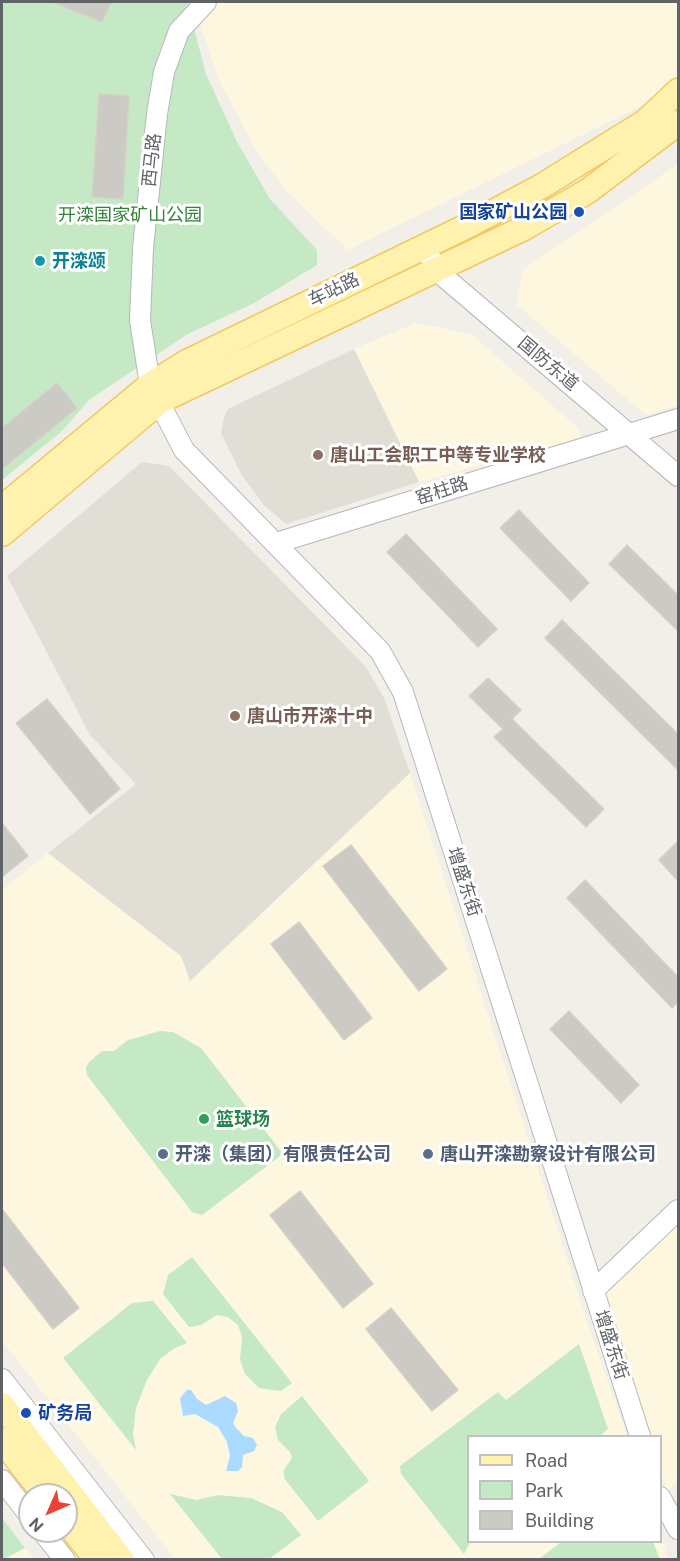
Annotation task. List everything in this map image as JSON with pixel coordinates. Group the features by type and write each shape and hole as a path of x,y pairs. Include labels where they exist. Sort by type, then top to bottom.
{"main road":[{"name":"车站路","path":"2,534 188,362 469,225 593,155 645,122 678,92"},
{"name":"车站路","path":"2,508 155,393 484,249 588,191 678,123"},
{"path":"2,1405 122,1560"},
{"path":"2,1440 36,1483"},
{"path":"78,1536 97,1560"}],"street":[{"name":"西马路","path":"155,393 140,320 143,248 157,114 164,72 179,31 206,2"},
{"name":"国防东道","path":"424,246 437,271 678,476"},
{"name":"增盛东街","path":"155,393 184,450 380,651 403,692 639,1435"},
{"name":"窑柱路","path":"276,543 678,419"},
{"path":"593,1291 678,1210"},
{"path":"2,1379 144,1560"},
{"path":"2,1480 18,1501"},
{"path":"662,1501 678,1529"},
{"path":"52,1543 65,1560"}],"shaded area":[{"path":"214,2 678,2 678,72 647,103 348,250 287,192 256,150 218,78 198,18"},
{"path":"678,164 678,405 646,415 517,305 523,269"},
{"path":"416,323 471,334 577,427 581,438 419,482 354,349"},
{"name":"唐山工会职工中等专业学校","path":"354,349 419,482 286,524 265,506 242,476 221,433 224,417 228,409"},
{"name":"唐山市开滦十中","path":"142,462 169,466 366,667 384,698 410,773 190,981 181,956 48,853 136,784 90,735 7,576"},
{"name":"开滦（集团）有限责任公司","path":"410,773 589,1327 627,1435 467,1435 467,1543 662,1543 662,1538 668,1559 175,1559 2,1341 2,890 48,853 181,956 190,980"},
{"path":"678,1217 678,1481 667,1492 662,1476 662,1435 649,1435 601,1290"},
{"path":"25,1548 34,1559 4,1560"}],"green space":[{"name":"开滦国家矿山公园","path":"2,2 187,2 206,74 237,142 270,199 317,250 317,265 254,303 188,334 89,400 62,431 2,480"},
{"path":"160,1031 173,1032 201,1048 283,1154 202,1215 192,1212 87,1075 86,1068 89,1062 102,1051 114,1051 128,1040"},
{"path":"192,1257 292,1383 281,1391 259,1388 245,1374 240,1360 242,1337 238,1325 228,1317 217,1315 201,1325 189,1327 163,1294 168,1275"},
{"path":"153,1301 187,1343 175,1348 160,1359 147,1380 136,1408 133,1433 136,1450 63,1358 132,1303"},
{"path":"579,1344 608,1429 601,1435 467,1435 467,1543 470,1543 464,1554 401,1474 400,1466 498,1392 506,1400"},
{"path":"302,1396 369,1481 318,1521 284,1478 284,1470 292,1458 290,1452 278,1440 275,1427 281,1414"},
{"path":"170,1494 197,1500 218,1495 251,1498 282,1512 301,1535 269,1559 222,1559"},
{"path":"2,1518 18,1539 18,1543 21,1543 25,1548 2,1559"},
{"path":"560,1543 653,1543 660,1559 539,1559"}],"water":[{"path":"187,1390 191,1390 197,1399 206,1405 225,1396 236,1403 238,1411 233,1423 244,1436 253,1438 257,1445 254,1451 243,1455 242,1467 238,1471 226,1471 230,1456 227,1442 218,1427 195,1414 183,1416 180,1398"}],"building":[{"path":"52,2 111,2 102,22"},
{"path":"99,94 129,96 123,199 92,197"},
{"path":"57,383 77,408 2,469 2,428"},
{"path":"519,510 589,583 571,601 500,528"},
{"path":"406,534 497,629 478,647 387,552"},
{"path":"627,545 678,595 678,631 609,564"},
{"path":"562,620 678,734 678,770 545,638"},
{"path":"488,678 521,710 512,719 604,809 586,827 494,737 503,729 469,696"},
{"path":"47,699 120,789 90,814 16,723"},
{"path":"2,823 28,856 2,877"},
{"path":"678,841 678,881 659,860"},
{"path":"351,845 447,969 419,991 323,866"},
{"path":"585,880 678,977 678,1002 672,1008 567,898"},
{"path":"299,922 372,1018 344,1040 271,944"},
{"path":"569,1011 639,1085 621,1103 550,1029"},
{"path":"300,1191 373,1284 343,1308 270,1215"},
{"path":"2,1209 79,1308 53,1329 2,1263"},
{"path":"391,1308 458,1390 432,1411 366,1329"}],"place":[{"name":"国家矿山公园","path":"579,212"},
{"name":"开滦颂","path":"40,261"},
{"name":"唐山工会职工中等专业学校","path":"318,455"},
{"name":"唐山市开滦十中","path":"235,716"},
{"name":"篮球场","path":"204,1119"},
{"name":"开滦（集团）有限责任公司","path":"163,1154"},
{"name":"唐山开滦勘察设计有限公司","path":"428,1154"},
{"name":"矿务局","path":"26,1413"}]}
